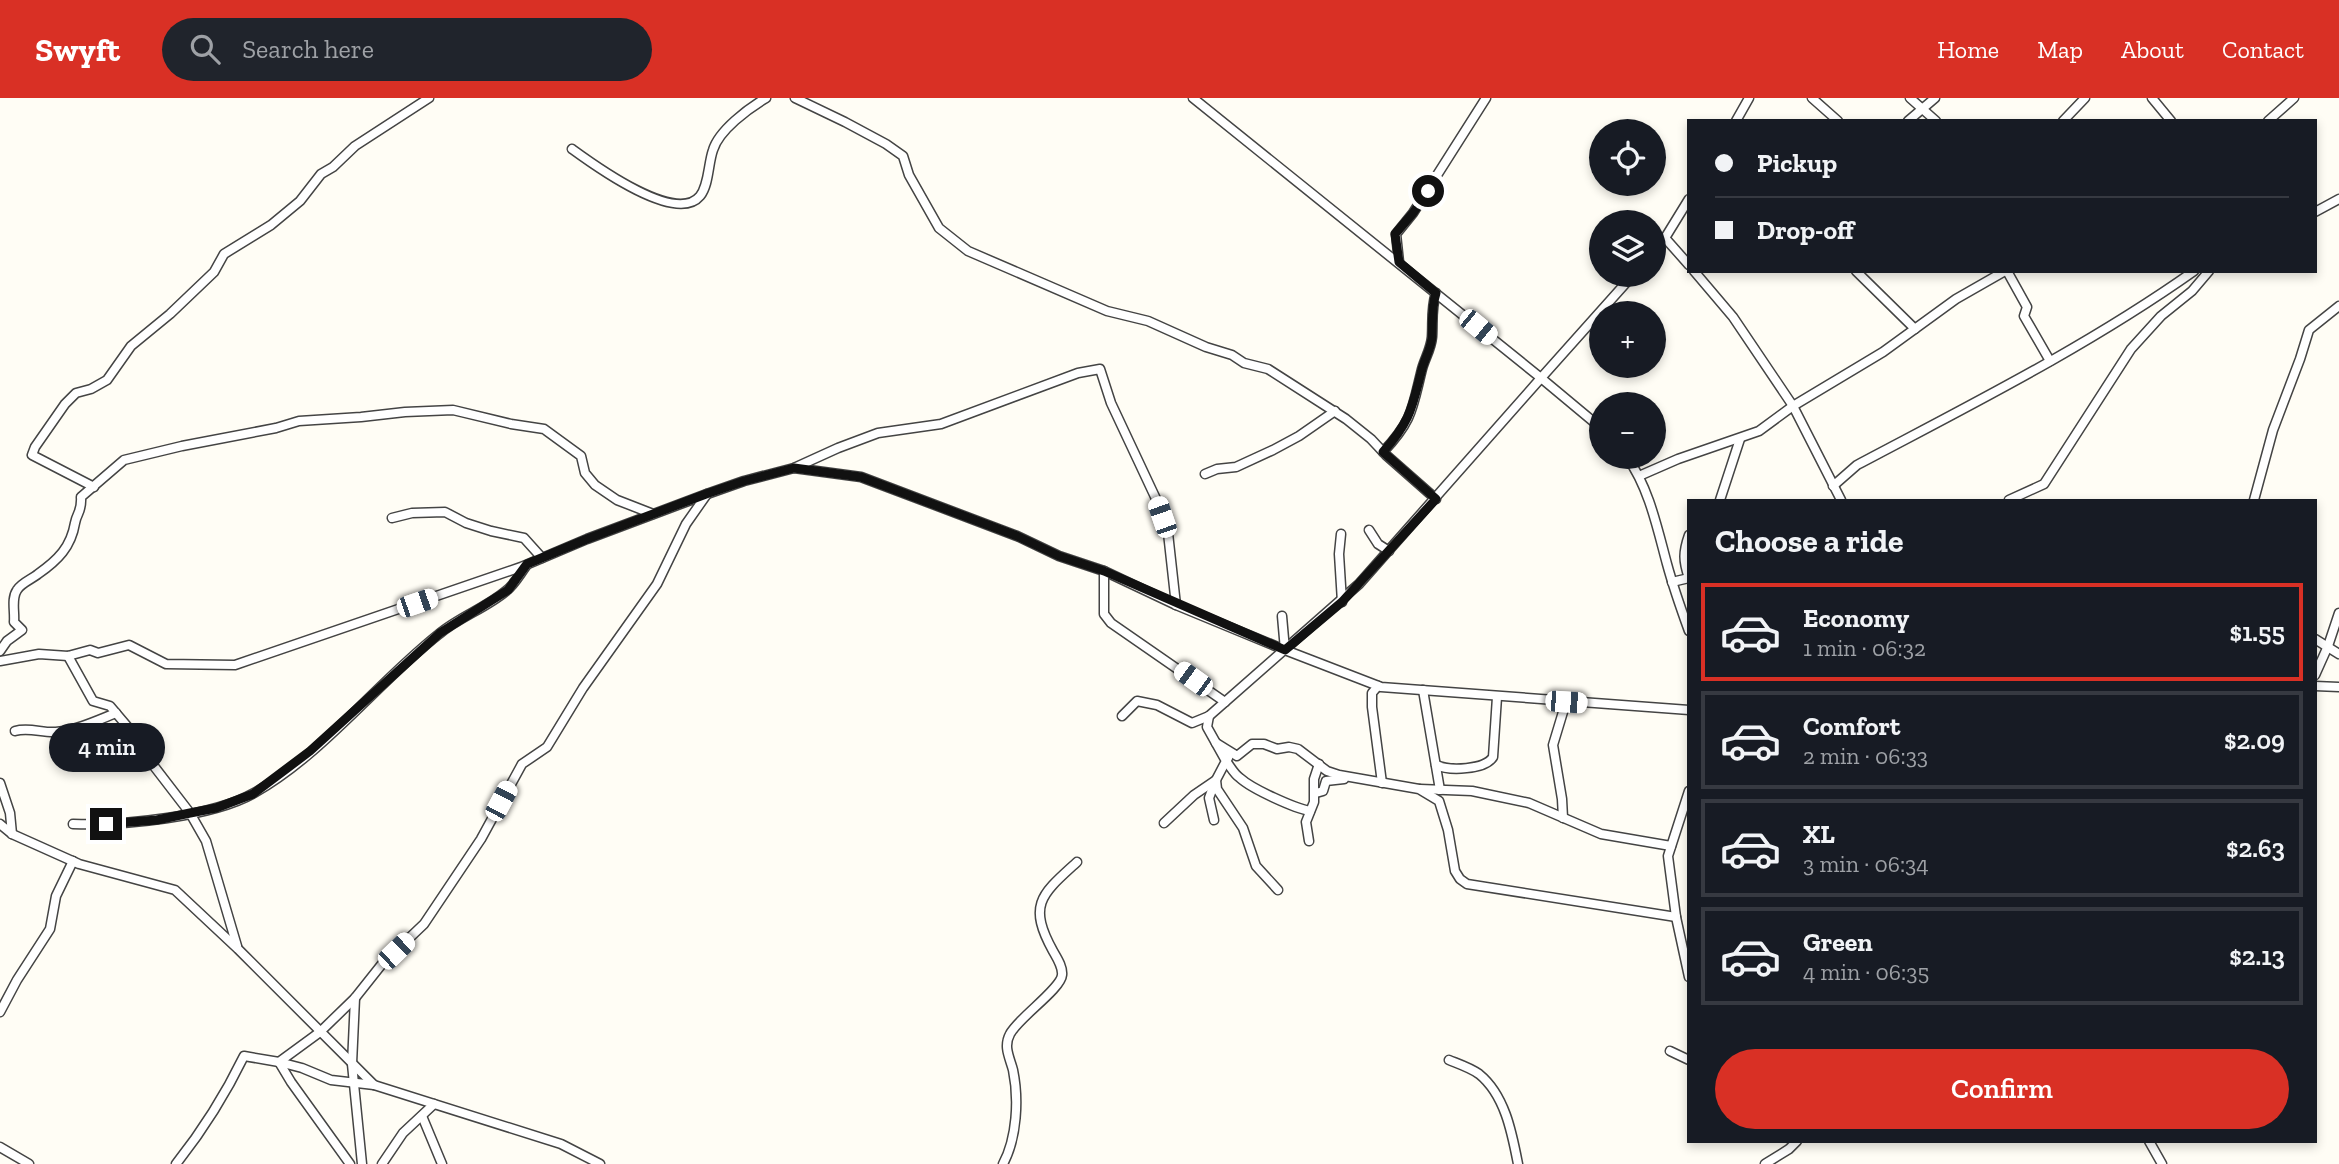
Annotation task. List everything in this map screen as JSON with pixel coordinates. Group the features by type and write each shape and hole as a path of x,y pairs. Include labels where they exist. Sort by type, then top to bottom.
{"street":[{"path":"94,487 32,455 50,423 65,404 76,393 91,389 107,380 131,346 214,272 224,254 271,225 300,201 321,174 333,167 355,146 429,98"},
{"path":"572,149 656,199 678,205 692,203 702,194 713,147 730,126 766,98"},
{"path":"795,98 886,144 903,156 909,175 939,228 968,251 1107,311 1148,321 1231,355 1244,363 1268,369 1335,411 1371,439 1436,499"},
{"path":"1193,98 1589,418"},
{"path":"1399,262 1395,234 1413,213 1486,98"},
{"path":"1737,119 1749,98"},
{"path":"1812,98 1836,119"},
{"path":"1910,98 1934,119"},
{"path":"1910,119 1935,98"},
{"path":"2065,119 2085,98"},
{"path":"2152,98 2169,119"},
{"path":"2270,119 2293,98"},
{"path":"2317,211 2339,199"},
{"path":"1666,236 1687,202"},
{"path":"1666,239 1687,263"},
{"path":"1696,273 1733,317 1793,406 1840,499"},
{"path":"1858,273 1915,329"},
{"path":"1639,477 1678,458 1759,431 1793,406 1883,352 1956,299 1998,273"},
{"path":"2001,273 2026,307 2024,316 2050,361"},
{"path":"1832,486 1857,465 2050,361 2147,304 2191,273"},
{"path":"2011,499 2044,484 2131,349 2161,316 2192,291 2207,273"},
{"path":"1122,716 1137,701 1157,705 1192,723 1209,716 1342,602 1622,287"},
{"path":"1383,452 1403,430 1415,405 1430,348 1432,306 1436,293"},
{"path":"2254,499 2273,430 2309,330 2339,306"},
{"path":"0,661 40,654 68,656 90,650 98,653 129,645 166,664 235,666 527,564 706,494 794,468 878,433 941,424 1078,373 1100,369 1111,403 1157,502 1167,533 1176,605"},
{"path":"0,651 6,641 22,630 14,622 13,599 18,587 58,559 69,545 75,530 75,520 82,510 81,497 124,460 299,421 453,410 544,429 581,456 585,473 595,485 617,500 653,514"},
{"path":"1205,474 1217,469 1236,467 1273,450 1335,411"},
{"path":"1720,499 1740,439"},
{"path":"794,468 861,477 1017,536 1059,556 1104,571 1176,605 1378,686 1687,710"},
{"path":"1634,469 1652,512 1687,625"},
{"path":"2027,492 2031,499"},
{"path":"279,1062 320,1032 355,998 382,964 424,924 481,839 522,764 547,747 583,688 657,584 686,524 706,494"},
{"path":"392,518 412,513 445,513 491,531 524,538 542,558"},
{"path":"1369,530 1378,544 1389,551"},
{"path":"1341,534 1339,554 1342,602"},
{"path":"1687,541 1683,552 1687,572"},
{"path":"73,824 121,823 190,813 216,808 253,794 310,751 440,633 508,590 527,564"},
{"path":"1104,571 1104,614 1111,623 1225,702"},
{"path":"1672,582 1687,579"},
{"path":"2317,671 2339,613"},
{"path":"1282,616 1285,650"},
{"path":"2317,640 2339,654"},
{"path":"68,656 93,701 110,706 117,713 129,731 149,752 150,761 190,813 206,841 238,949"},
{"path":"1378,686 1372,693 1372,706 1382,783"},
{"path":"2317,686 2339,687"},
{"path":"1423,691 1440,790"},
{"path":"1436,765 1443,769 1489,764 1493,757 1497,697"},
{"path":"1563,818 1553,745 1557,724 1566,702"},
{"path":"15,731 24,729 51,733 74,730 117,713"},
{"path":"1209,716 1208,727 1226,761 1239,778 1294,807 1310,811"},
{"path":"1216,743 1237,756"},
{"path":"1214,820 1209,798 1226,761 1231,755 1237,756 1252,744 1264,744 1277,749 1298,749 1327,771 1419,789 1472,791 1529,803 1601,834 1671,846"},
{"path":"1309,841 1306,822 1316,793 1313,790 1314,779 1319,764"},
{"path":"1316,793 1323,791 1326,780 1345,779 1349,775"},
{"path":"1164,823 1194,795 1216,780"},
{"path":"1216,780 1217,789 1243,828 1256,866 1278,890"},
{"path":"0,783 10,813 12,834"},
{"path":"1419,789 1439,801 1448,830 1454,871 1467,884 1676,917"},
{"path":"1685,950 1676,917 1668,856 1687,797"},
{"path":"0,824 12,834 73,861 175,890 374,1085"},
{"path":"0,1012 50,929 56,896 73,861"},
{"path":"1003,1164 1013,1131 1016,1098 1013,1069 1007,1053 1009,1035 1061,981 1063,973 1044,935 1040,920 1040,903 1046,892 1077,862"},
{"path":"355,998 352,1064 362,1164"},
{"path":"1670,1051 1687,1059"},
{"path":"176,1164 203,1130 226,1093 244,1056 302,1068 331,1080 374,1085 561,1144 600,1164"},
{"path":"1449,1060 1478,1073 1494,1089 1506,1114 1518,1164"},
{"path":"279,1062 290,1082 351,1164"},
{"path":"382,1164 403,1133 434,1104"},
{"path":"422,1116 442,1164"},
{"path":"1765,1164 1795,1143"},
{"path":"2150,1143 2162,1164"},
{"path":"0,1147 29,1164"}],"route":[{"path":"106,824 157,820 216,808 253,794 310,751 440,633 508,590 527,564 706,494 794,468 861,477 1017,536 1059,556 1104,571 1176,605 1285,650 1342,602 1436,499 1383,452 1403,430 1415,405 1432,337 1432,306 1436,293 1399,262 1395,234 1428,191"}]}
